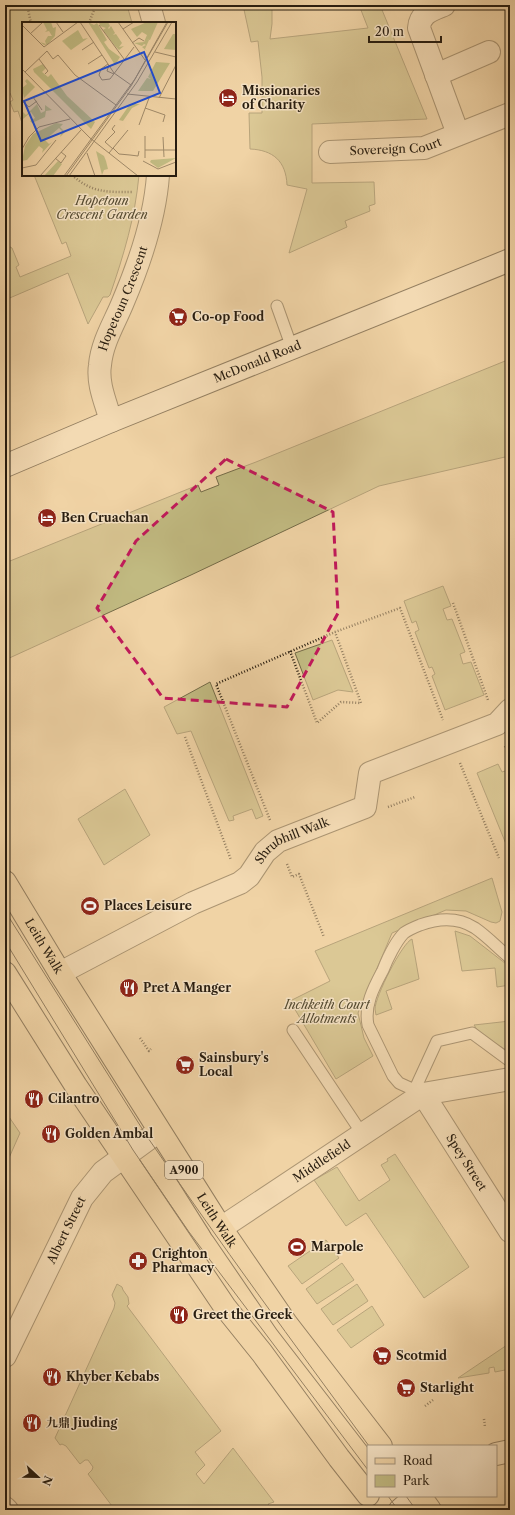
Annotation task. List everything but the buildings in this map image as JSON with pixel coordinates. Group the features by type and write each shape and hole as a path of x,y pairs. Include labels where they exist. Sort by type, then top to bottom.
{"main road":[{"name":"Leith Walk","path":"5,882 60,974 221,1228 286,1323 380,1445"},
{"path":"5,973 76,1086 225,1307 262,1353 367,1495"},
{"path":"369,1497 380,1510"},
{"path":"421,1497 430,1510"}],"street":[{"path":"149,5 154,22"},
{"name":"Sovereign Court","path":"444,5 424,14 419,28 458,134"},
{"path":"436,75 489,52"},
{"name":"Sovereign Court","path":"330,152 424,148 510,114"},
{"name":"Hopetoun Crescent","path":"111,421 99,379 100,364 105,344 135,271 147,234 157,184"},
{"name":"McDonald Road","path":"5,466 111,421 510,260"},
{"name":"Shrubhill Walk","path":"60,974 193,903 240,883 249,876 265,852 278,841 365,807 370,773 451,741 503,717"},
{"path":"419,1092 510,1079"},
{"name":"Middlefield","path":"221,1228 363,1135 419,1092"},
{"name":"Spey Street","path":"419,1092 510,1231"},
{"name":"Albert Street","path":"5,1356 82,1198 103,1172 159,1131"},
{"path":"497,1454 510,1451"},
{"path":"400,1510 415,1497"}],"lane":[{"path":"277,306 292,348"},
{"path":"510,958 475,928 463,922 446,919 416,927 404,933 389,956 374,988 367,1008 367,1017 371,1033 393,1076 399,1083 419,1092 437,1041 472,1033 510,1061"},
{"path":"293,1030 363,1135"}],"path":[{"path":"27,5 31,22"},
{"path":"89,22 96,5"},
{"path":"73,176 80,182 96,190 157,184"},
{"path":"453,603 503,717 510,759"},
{"path":"324,937 299,874 292,877 216,684 335,632 400,608 451,741 500,858"},
{"path":"290,651 317,723 341,702 361,703 335,632"},
{"path":"185,737 240,883"},
{"path":"140,1038 149,1050 152,1049"},
{"path":"425,1406 433,1400"},
{"path":"484,1419 485,1427"}],"highlighted area":[{"path":"226,459 333,512 338,613 287,707 163,698 97,608 136,541"}],"green space":[{"path":"5,5 127,5 132,22 22,22 22,123 18,111 14,112 10,102 13,100 10,93 7,94 5,89"},
{"path":"243,5 272,5 270,39 368,28 359,5 380,5 427,119 312,124 312,183 374,182 375,204 369,206 370,211 345,221 347,227 289,253 307,189 287,185 284,169 277,158 265,152 250,149 249,113 262,113 262,77 258,41 251,42"},
{"name":"Hopetoun Crescent Garden","path":"34,176 139,176 135,206 128,236 110,295 108,297 103,297 88,324 68,273 5,300 5,244 12,248 19,265 16,267 20,277 71,256 66,242 62,244"},
{"path":"510,359 510,458 505,457 379,486 191,575 5,660 5,563 198,485 201,492 219,485 216,477"},
{"path":"443,586 451,606 443,609 447,620 452,619 465,652 460,654 463,664 471,662 484,695 445,710 432,676 435,674 432,667 429,668 415,632 419,630 416,621 412,623 404,601"},
{"path":"332,640 353,692 338,690 313,700 295,653"},
{"path":"210,682 263,816 256,819 252,809 233,816 234,820 229,821 191,731 177,734 164,707"},
{"path":"498,764 502,772 508,770 510,776 510,842 506,844 477,773"},
{"path":"125,789 150,835 104,865 78,819"},
{"name":"Inchkeith Court Allotments","path":"492,878 502,912 500,921 496,923 491,922 466,911 446,910 392,933 358,1013 364,1038 373,1056 336,1079 290,1001 330,981 315,951"},
{"path":"455,931 470,936 510,967 510,985 497,987 495,968 462,971"},
{"path":"412,939 419,979 386,991 392,1009 376,1015 376,1003 384,983 402,950"},
{"path":"510,1021 509,1052 485,1037 474,1025"},
{"path":"5,1111 20,1133 5,1167"},
{"path":"395,1154 469,1267 424,1298 366,1213 346,1226 314,1180 337,1167 359,1201 390,1180 381,1165"},
{"path":"326,1240 339,1258 302,1284 288,1266"},
{"path":"342,1263 354,1280 317,1304 306,1289"},
{"path":"117,1284 122,1287 128,1297 129,1304 127,1306 221,1431 195,1452 205,1465 196,1474 204,1484 233,1448 274,1502 268,1504 273,1510 115,1510 88,1474 93,1467 88,1460 85,1460 80,1464 66,1446 62,1444 60,1445 55,1438 114,1308 115,1303 112,1295"},
{"path":"357,1284 368,1301 333,1325 321,1309"},
{"path":"372,1306 384,1325 351,1348 337,1330"},
{"path":"510,1343 510,1369 495,1372 494,1367 489,1368 489,1373 458,1378"}],"tram line":[{"path":"5,911 148,1138 230,1255 368,1445"},
{"path":"5,941 133,1150 189,1232 367,1469"},
{"path":"389,1497 398,1510"},
{"path":"407,1497 416,1510"}],"place":[{"name":"Missionaries of Charity","path":"228,98"},
{"name":"Co-op Food","path":"178,317"},
{"name":"Ben Cruachan","path":"47,518"},
{"name":"Places Leisure","path":"90,906"},
{"name":"Pret A Manger","path":"129,988"},
{"name":"Sainsbury's Local","path":"185,1065"},
{"name":"Cilantro","path":"34,1099"},
{"name":"Golden Ambal","path":"51,1134"},
{"name":"Marpole","path":"297,1247"},
{"name":"Crighton Pharmacy","path":"138,1261"},
{"name":"Greet the Greek","path":"179,1315"},
{"name":"Scotmid","path":"382,1356"},
{"name":"Khyber Kebabs","path":"52,1377"},
{"name":"Starlight","path":"406,1388"},
{"name":"九鼎 Jiuding","path":"32,1423"}]}
